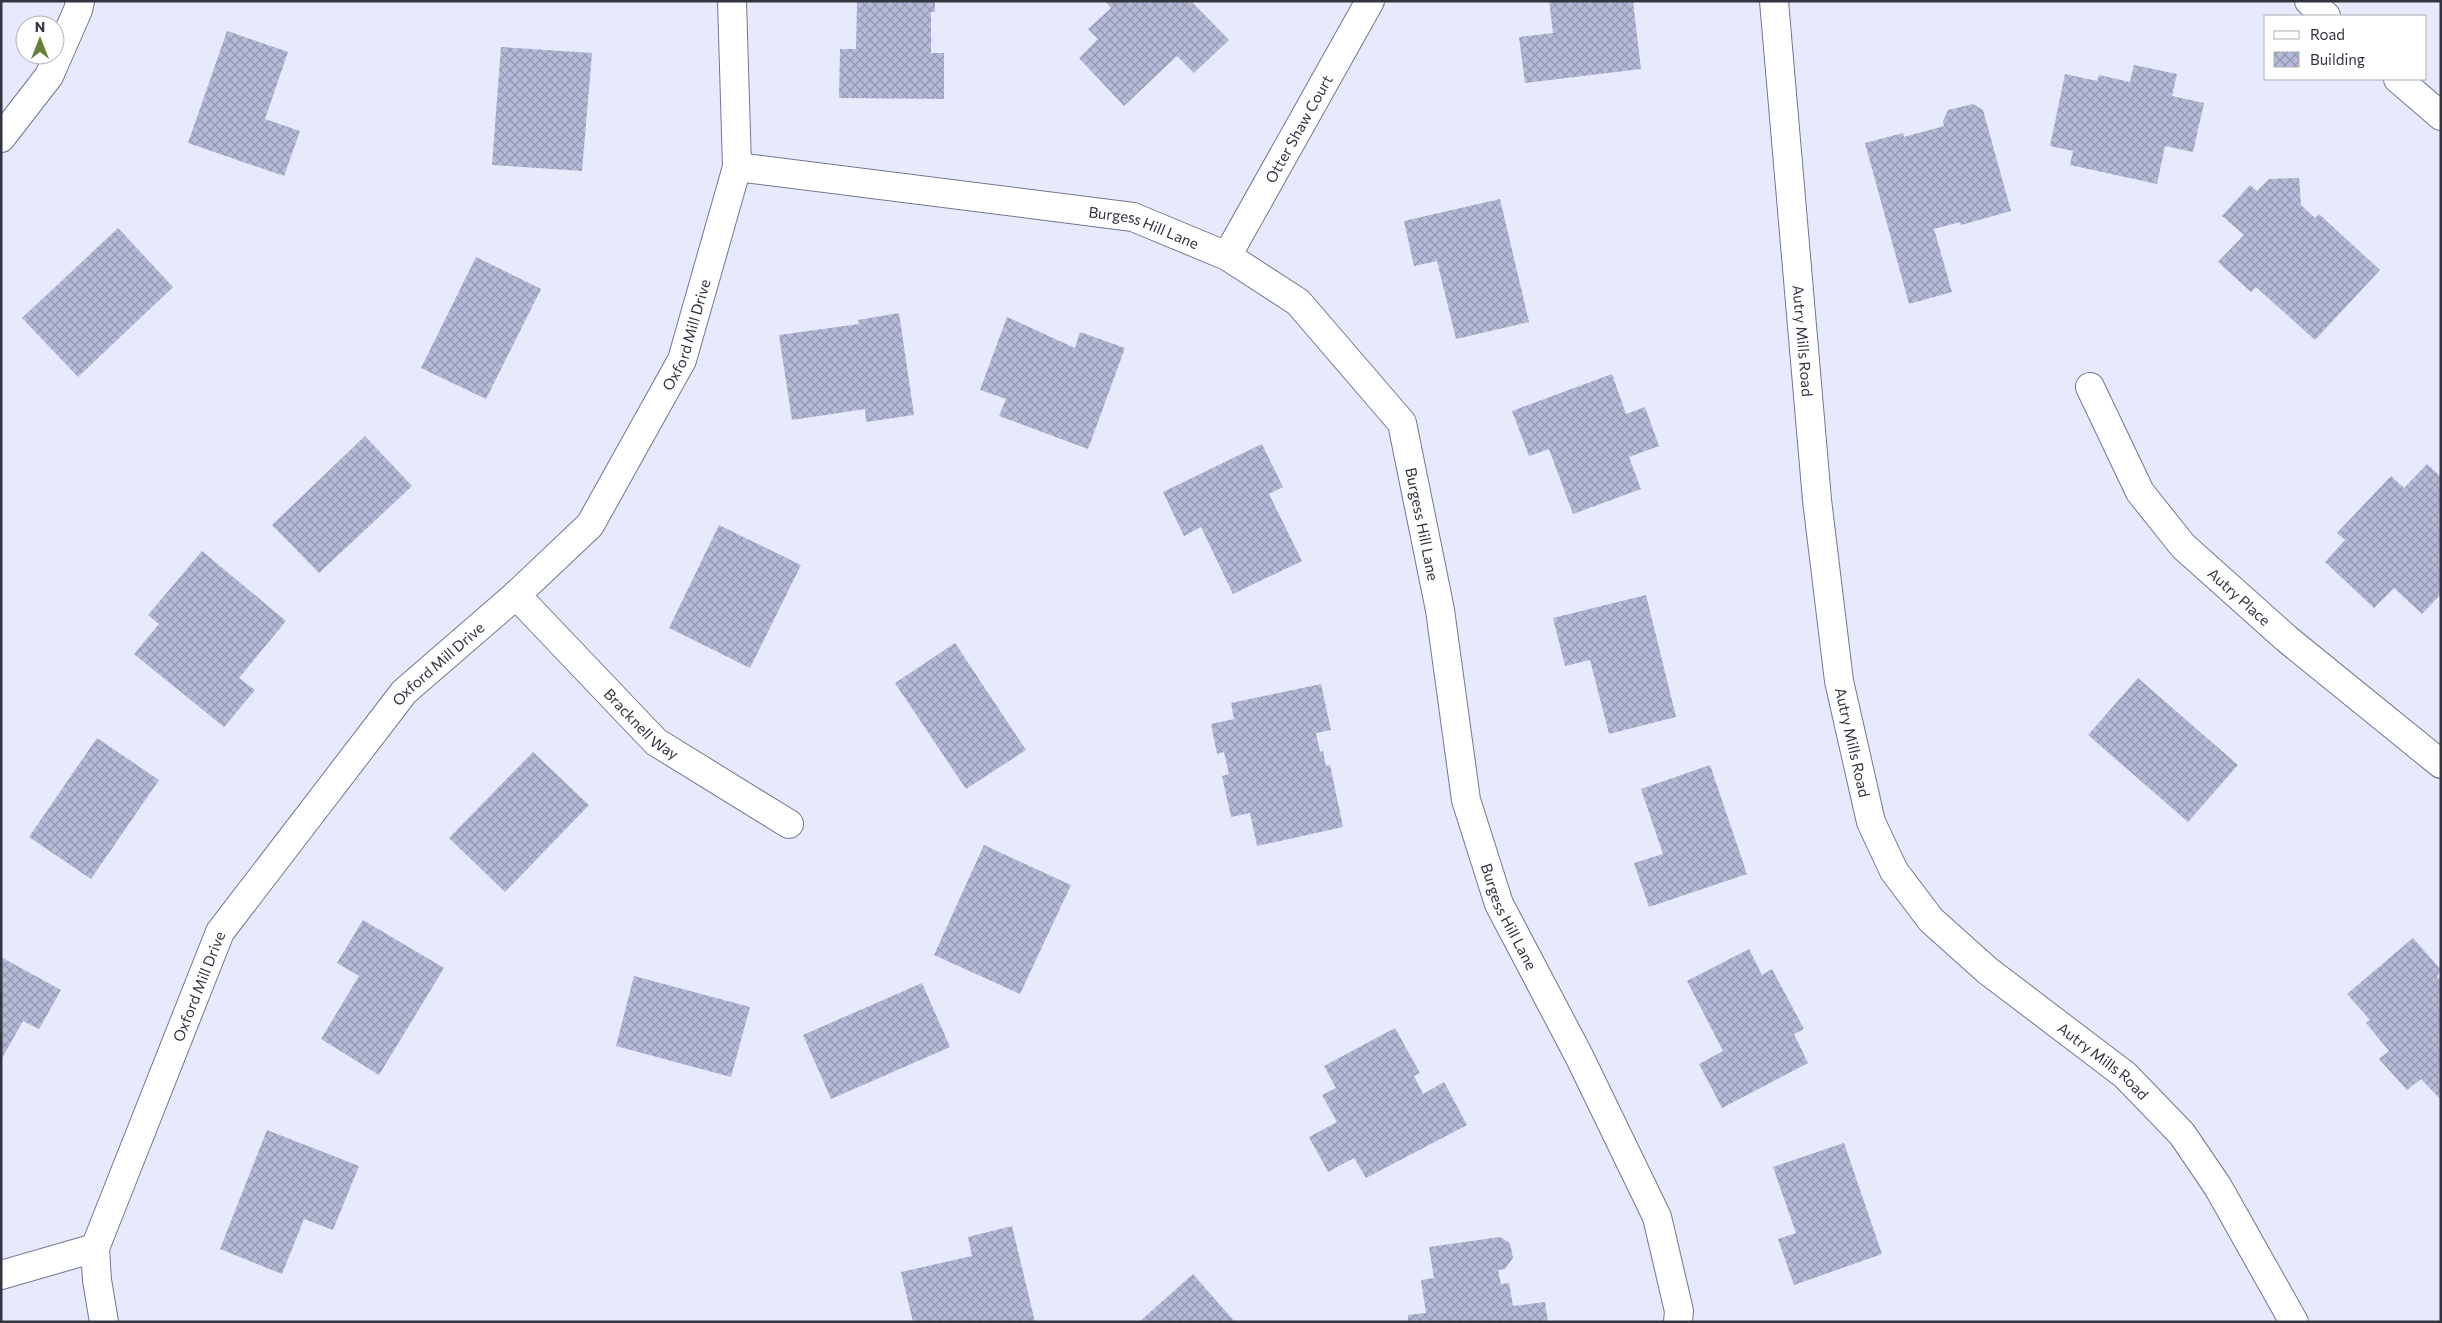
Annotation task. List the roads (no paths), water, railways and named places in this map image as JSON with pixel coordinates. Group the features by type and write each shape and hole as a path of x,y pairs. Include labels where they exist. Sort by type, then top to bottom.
{"street":[{"path":"1,138 49,76 78,10 80,1"},
{"name":"Oxford Mill Drive","path":"104,1322 96,1280 95,1248 220,932 404,692 516,595 590,525 682,360 737,167 732,1"},
{"name":"Otter Shaw Court","path":"1227,256 1370,1"},
{"name":"Autry Mills Road","path":"1774,1 1817,500 1839,681 1871,822 1894,871 1931,920 1988,971 2125,1075 2182,1134 2218,1187 2294,1322"},
{"path":"2309,1 2325,15"},
{"path":"2399,80 2441,116"},
{"name":"Burgess Hill Lane","path":"737,167 1134,217 1227,256 1298,302 1402,423 1440,610 1466,800 1500,904 1579,1056 1656,1217 1679,1311 1678,1322"},
{"name":"Autry Place","path":"2090,388 2140,492 2183,546 2288,639 2441,764"},
{"name":"Bracknell Way","path":"516,595 656,742 789,824"},
{"path":"1,1275 95,1248"}]}
